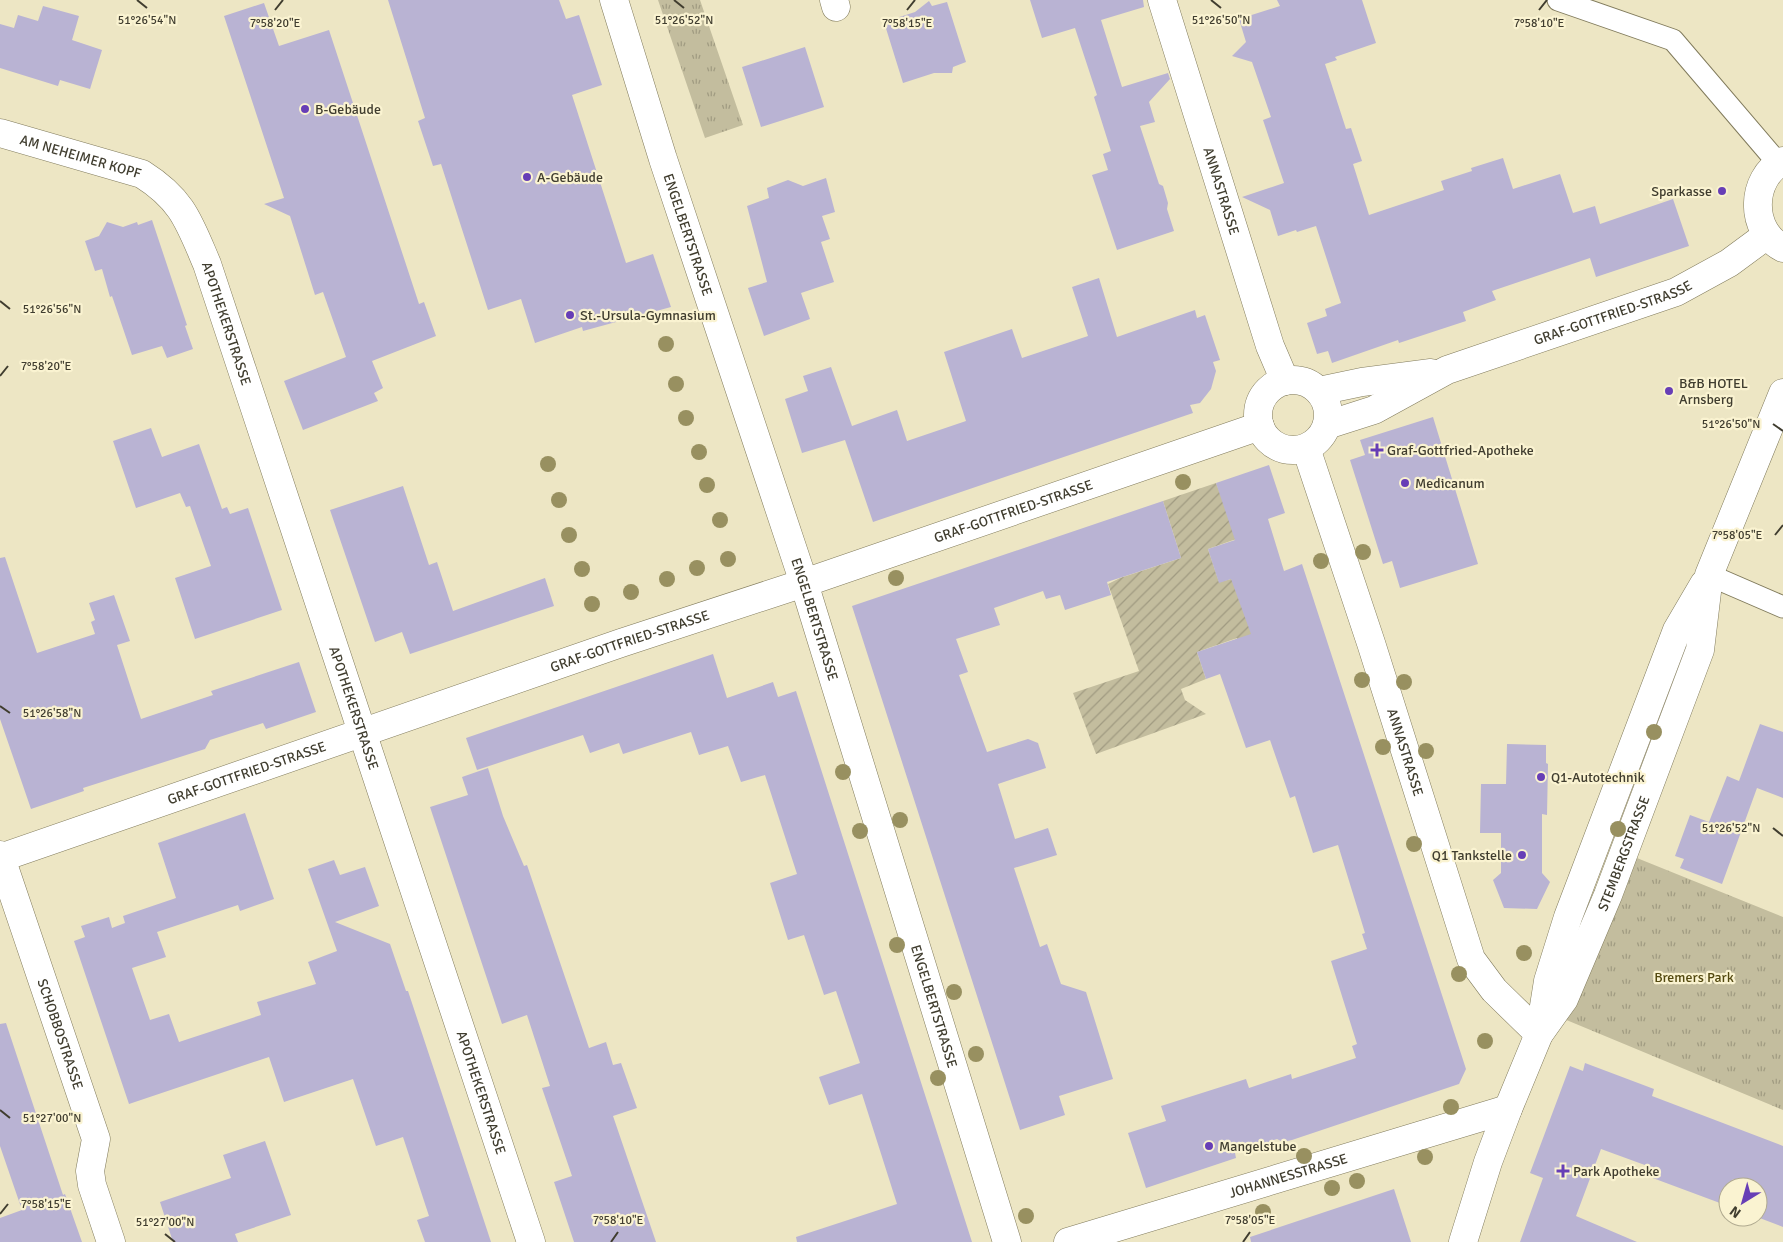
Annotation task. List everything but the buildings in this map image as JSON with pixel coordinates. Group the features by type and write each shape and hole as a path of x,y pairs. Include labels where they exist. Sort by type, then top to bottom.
{"street":[{"name":"ENGELBERTSTRASSE","path":"614,0 663,159 804,583 1007,1242"},
{"name":"ANNASTRASSE","path":"1162,0 1270,346 1285,381"},
{"name":"AM NEHEIMER KOPF","path":"0,133 142,174 158,185"},
{"path":"1775,241 1758,216 1758,194 1766,175 1780,162"},
{"name":"APOTHEKERSTRASSE","path":"158,185 176,202 188,219 207,264 532,1242"},
{"name":"GRAF-GOTTFRIED-STRASSE","path":"1327,425 1374,410 1448,370 1676,292 1729,263 1775,241"},
{"name":"GRAF-GOTTFRIED-STRASSE","path":"1319,391 1362,382 1448,370"},
{"path":"1285,381 1303,381 1319,391 1328,407 1327,425 1320,439 1306,448 1294,451 1283,449 1273,444 1265,436 1260,426 1258,411 1263,398 1272,387 1285,381"},
{"name":"STEMBERGSTRASSE","path":"1463,1242 1488,1162 1539,1034 1564,999 1608,895 1700,650 1709,575 1783,393"},
{"name":"GRAF-GOTTFRIED-STRASSE","path":"0,857 1260,426"},
{"name":"ANNASTRASSE","path":"1306,448 1371,643 1471,959 1494,990 1539,1034"},
{"name":"SCHOBBOSTRASSE","path":"0,857 96,1139 90,1171 92,1185 111,1242"},
{"name":"JOHANNESSTRASSE","path":"1068,1242 1508,1109"}],"lane":[{"path":"1558,0 1673,40 1780,162"},
{"path":"1709,575 1783,606"}],"green space":[{"path":"658,0 700,0 743,125 705,138"},
{"path":"1216,483 1239,538 1208,549 1219,582 1231,579 1263,608 1246,665 1237,638 1197,652 1206,679 1181,689 1185,700 1206,714 1096,754 1073,693 1139,671 1108,584 1120,578 1181,558 1163,501"},
{"name":"Bremers Park","path":"1627,854 1783,917 1783,1110 1564,1019"}],"place":[{"name":"B-Gebäude","path":"305,109"},
{"name":"A-Gebäude","path":"527,177"},
{"name":"Sparkasse","path":"1722,191"},
{"name":"St.-Ursula-Gymnasium","path":"570,315"},
{"name":"B&B HOTEL Arnsberg","path":"1669,391"},
{"name":"Graf-Gottfried-Apotheke","path":"1377,450"},
{"name":"Medicanum","path":"1405,483"},
{"name":"Q1-Autotechnik","path":"1541,777"},
{"name":"Q1 Tankstelle","path":"1522,855"},
{"name":"Mangelstube","path":"1209,1146"},
{"name":"Park Apotheke","path":"1563,1171"}]}
